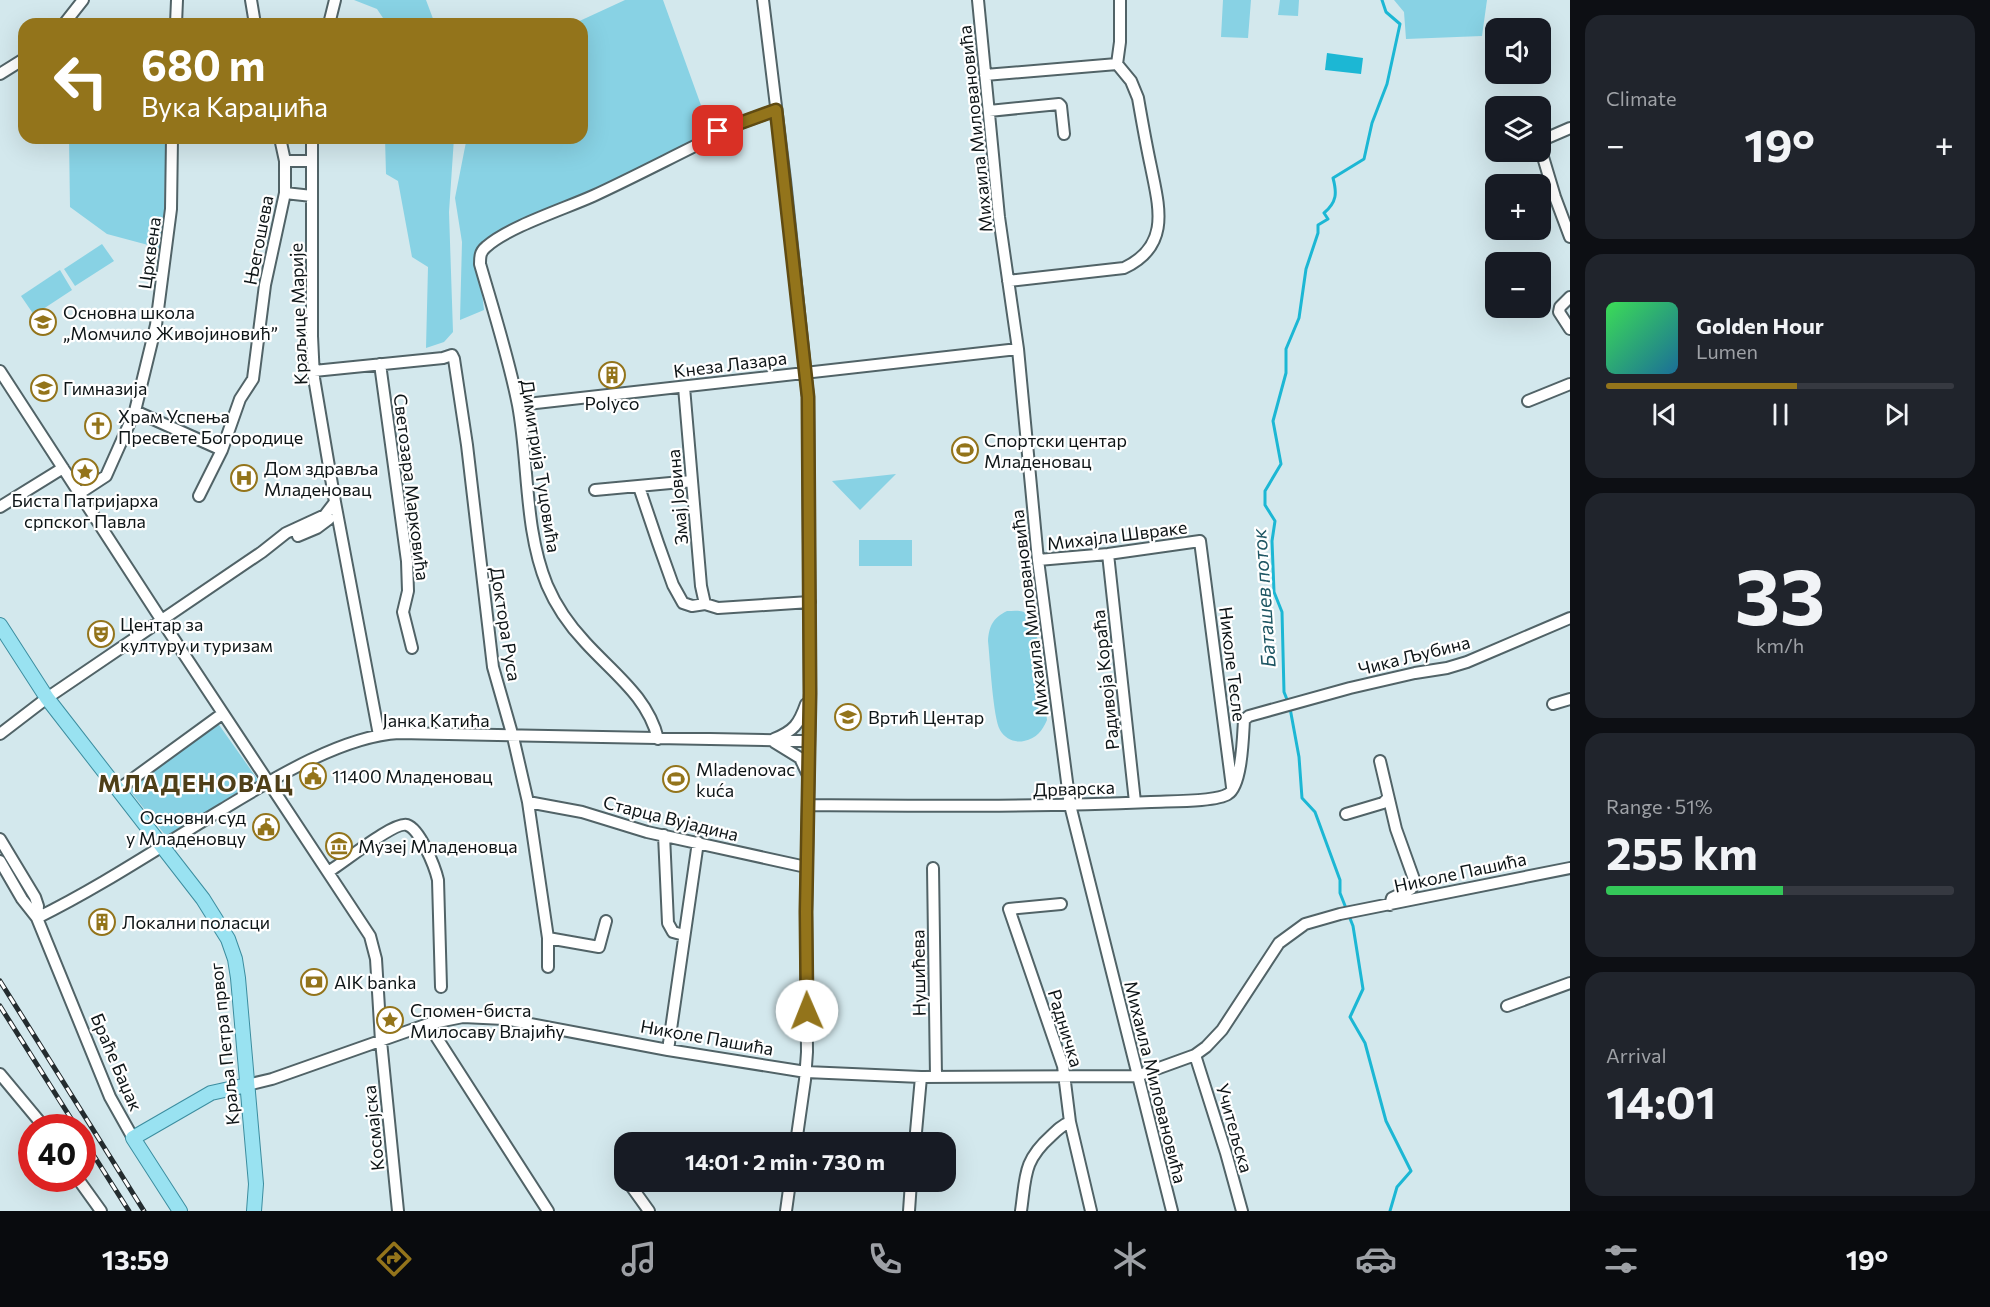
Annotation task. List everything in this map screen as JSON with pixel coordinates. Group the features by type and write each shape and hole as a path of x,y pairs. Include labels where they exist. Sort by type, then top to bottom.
{"main road":[{"name":"Краља Петра првог","path":"0,625 47,698 203,899 232,949 240,996 256,1197 254,1211"},
{"name":"Николе Пашића","path":"133,1138 200,1098 217,1091 246,1085"},
{"name":"Браће Баџак","path":"133,1138 180,1211"}],"street":[{"path":"69,18 83,0"},
{"path":"176,18 177,0"},
{"path":"251,0 254,18"},
{"path":"330,18 335,0"},
{"path":"763,0 806,371 810,495 806,1072 798,1132"},
{"name":"Михаила Миловановића","path":"978,0 999,217 1018,349 1038,560 1070,805 1172,1211"},
{"path":"1008,281 1124,268 1141,258 1153,242 1159,209 1138,98 1131,81 1117,64 1120,42 1120,0"},
{"path":"0,74 18,63"},
{"path":"985,75 1117,64"},
{"path":"989,111 1059,104 1064,134"},
{"name":"Димитрија Туцовића","path":"658,739 651,718 635,692 577,633 560,610 547,584 536,548 518,405 480,264 480,256 484,249 497,239 656,165 709,139 718,131 776,110"},
{"path":"1551,136 1570,128"},
{"name":"Црквена","path":"80,493 106,476 135,411 157,314 171,209 172,144"},
{"name":"Његошева","path":"199,496 222,450 240,399 253,380 265,285 285,193 285,161 281,144"},
{"name":"Краљице Марије","path":"312,144 314,371 336,506 379,735"},
{"path":"285,161 311,161"},
{"path":"1544,162 1570,237"},
{"path":"285,193 312,196"},
{"path":"1570,297 1560,307 1559,312 1570,329"},
{"name":"Кнеза Лазара","path":"518,405 1018,349"},
{"name":"Доктора Руса","path":"380,364 452,356 456,366 493,667 528,802 548,938 548,967"},
{"path":"314,371 380,364"},
{"name":"Светозара Марковића","path":"380,364 407,561 408,591 403,612 412,648"},
{"name":"Космајска","path":"0,371 222,714 328,872 372,943 376,959 381,1041 398,1211"},
{"path":"1528,401 1570,384"},
{"name":"Змај Јовина","path":"684,387 705,604"},
{"path":"135,411 222,450"},
{"path":"0,507 63,468"},
{"path":"595,490 693,481"},
{"path":"639,487 673,585 683,603 692,606 705,604 718,608 810,602"},
{"path":"262,552 317,528 332,516 336,506"},
{"path":"0,734 47,698 262,552 286,533 325,515 336,506"},
{"path":"317,528 331,529 342,536"},
{"name":"Михајла Швраке","path":"1038,560 1200,542"},
{"name":"Николе Тесле","path":"1200,542 1232,790"},
{"name":"Радивоја Кораћа","path":"1108,554 1135,802"},
{"name":"Чика Љубина","path":"1232,790 1236,785 1243,748 1244,720 1249,716 1350,688 1448,668 1570,618"},
{"path":"771,740 792,730 800,721 810,693"},
{"path":"1553,704 1570,699"},
{"path":"119,789 222,714"},
{"name":"Јанка Катића","path":"37,918 123,871 267,782 324,754 379,735 399,733 809,741"},
{"path":"771,740 800,758 808,774"},
{"path":"1380,760 1400,843 1415,882 1411,889 1392,898 1390,905"},
{"name":"Дрварска","path":"808,805 1070,805 1202,799 1226,795 1232,790"},
{"path":"1346,814 1383,803 1388,798"},
{"name":"Старца Вујадина","path":"528,802 582,812 638,829 771,861 806,867"},
{"path":"328,872 397,826 405,824 411,827 426,847 434,863 438,880 441,987"},
{"path":"664,835 668,923 673,932 684,936"},
{"name":"Браће Баџак","path":"0,838 35,897 38,906 37,918"},
{"path":"668,1050 698,842"},
{"name":"Браће Баџак","path":"0,861 22,899 37,918 110,1096 133,1138"},
{"name":"Нушићева","path":"933,868 936,1077"},
{"name":"Николе Пашића","path":"246,1085 272,1080 428,1024 463,1017 504,1019 668,1050 806,1072 921,1077 1137,1076 1195,1055 1206,1047 1222,1030 1279,943 1305,924 1357,910 1570,868"},
{"name":"Радничка","path":"1061,904 1009,909 1063,1066 1070,1122 1091,1211"},
{"path":"548,938 600,947 606,921"},
{"path":"1507,1006 1570,983"},
{"path":"428,1024 548,1211"},
{"name":"Учитељска","path":"1195,1055 1210,1098 1242,1211"},
{"path":"0,1074 33,1114"},
{"path":"916,1132 921,1077"},
{"path":"1021,1211 1031,1158 1041,1144 1064,1124 1070,1122"},
{"path":"87,1192 101,1211"},
{"path":"635,1192 649,1211"},
{"path":"786,1211 789,1192"},
{"path":"909,1211 910,1192"}],"shaded area":[{"path":"354,0 426,0 433,18 383,18 377,9"},
{"path":"625,0 663,0 711,133 477,249 484,310 460,320 462,242 455,198 466,144 588,144 588,18 586,18"},
{"path":"1223,0 1251,0 1248,38 1221,37"},
{"path":"1280,0 1299,0 1298,16 1278,15"},
{"path":"1394,0 1487,0 1482,36 1406,39 1404,12"},
{"path":"1327,53 1363,58 1361,74 1325,70"},
{"path":"69,144 166,144 163,249 107,234 70,207"},
{"path":"385,144 454,144 449,212 453,332 444,342 426,348 428,267 412,257 398,181 386,174"},
{"path":"102,244 114,261 75,286 64,269"},
{"path":"60,270 72,290 34,315 21,296"},
{"path":"896,474 860,510 832,481"},
{"path":"859,540 912,540 912,566 859,566"},
{"path":"1007,611 1024,612 1029,616 1037,635 1047,720 1041,731 1029,740 1014,741 1007,738 1000,730 995,713 989,631 995,620"},
{"path":"217,722 258,780 166,836 126,786"}],"waterway":[{"name":"Баташев поток","path":"1288,702 1284,692 1282,612 1274,592 1272,541 1275,521 1265,505 1265,491 1281,464 1273,421 1286,373 1286,349 1299,318 1306,269 1318,233 1318,225 1328,219 1324,213 1335,197 1333,178 1364,159 1372,123 1387,84 1400,24 1386,12 1382,0"},
{"name":"Баташев поток","path":"1290,708 1299,757 1302,798 1315,812 1340,880 1340,893 1353,926 1363,989 1350,1017 1365,1043 1386,1121 1411,1171 1397,1187 1390,1211"}],"railway":[{"path":"0,981 144,1211"},
{"path":"0,1006 68,1114"},
{"path":"96,1159 129,1211"}],"place":[{"name":"Основна школа „Момчило Живојиновић”","path":"43,322"},
{"name":"Polyco","path":"612,375"},
{"name":"Гимназија","path":"44,388"},
{"name":"Храм Успења Пресвете Богородице","path":"98,426"},
{"name":"Спортски центар Младеновац","path":"965,450"},
{"name":"Биста Патријарха српског Павла","path":"85,472"},
{"name":"Дом здравља Младеновац","path":"244,478"},
{"name":"Центар за културу и туризам","path":"101,634"},
{"name":"Вртић Центар","path":"848,717"},
{"name":"11400 Младеновац","path":"313,776"},
{"name":"Mladenovac kuća","path":"676,779"},
{"name":"Основни суд у Младеновцу","path":"266,827"},
{"name":"Музеј Младеновца","path":"339,846"},
{"name":"Локални поласци","path":"102,922"},
{"name":"AIK banka","path":"314,982"},
{"name":"Спомен-биста Милосаву Влајићу","path":"390,1020"}],"district":[{"name":"МЛАДЕНОВАЦ","path":"196,782"}],"route":[{"path":"718,131 776,110 806,371 810,495 807,1011"}]}
